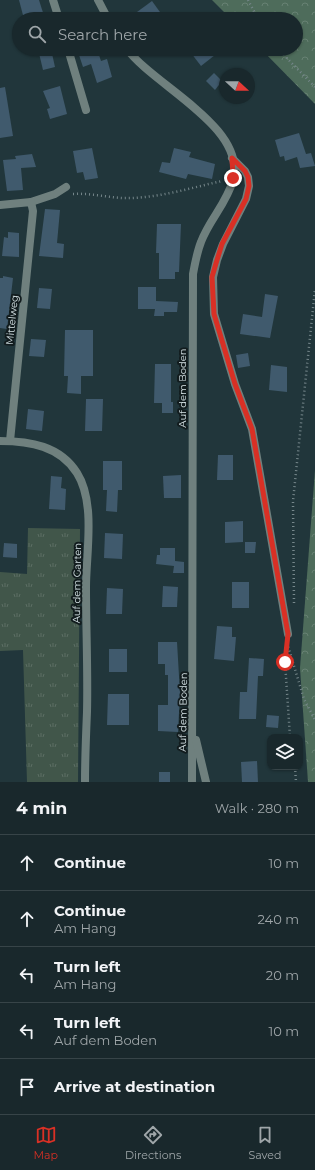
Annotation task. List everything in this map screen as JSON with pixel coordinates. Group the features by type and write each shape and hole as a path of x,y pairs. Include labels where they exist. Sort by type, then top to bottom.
{"street":[{"path":"53,0 57,12"},
{"path":"98,0 104,12"},
{"path":"70,56 86,110"},
{"name":"Auf dem Boden","path":"133,56 144,68 206,118 226,142 232,158 233,178 227,195 201,241 193,274 192,782"},
{"path":"232,158 245,171 248,177 249,186 246,199 222,244 212,277 214,314 230,369 252,429 288,634"},
{"path":"0,205 31,202 55,194 66,188"},
{"name":"Mittelweg","path":"10,441 33,211 31,202"},
{"name":"Auf dem Garten","path":"0,441 34,443 48,448 60,455 78,474 86,497 89,517 86,560 85,782"},
{"path":"193,729 206,782"}],"path":[{"path":"248,0 254,12"},
{"path":"285,56 315,87"},
{"path":"55,194 90,193 122,198 156,196 233,178"},
{"path":"294,608 293,501 315,289"},
{"path":"288,634 285,662 290,734"},
{"path":"287,644 304,699 315,720"},
{"path":"295,770 296,782"}],"green space":[{"path":"212,0 315,0 315,104 268,56 303,56 303,12 224,12"},
{"path":"315,470 315,782 308,782 300,668"},
{"path":"28,528 80,529 78,782 27,782 23,650 0,651 0,572 27,574"}],"building":[{"path":"19,0 39,0 43,12 22,12"},
{"path":"152,1 160,12 137,12"},
{"path":"40,56 53,56 55,67 43,70"},
{"path":"79,56 99,56 101,61 107,59 112,77 97,83 91,64 83,67"},
{"path":"193,56 214,56 201,66"},
{"path":"214,73 219,78 219,85 215,90 206,81"},
{"path":"60,86 67,114 50,119 47,109 50,108 43,91"},
{"path":"5,87 13,136 0,138 0,88"},
{"path":"299,133 306,154 311,153 315,166 300,168 297,157 285,161 284,156 280,157 275,140"},
{"path":"92,148 98,178 85,180 83,172 77,173 73,151"},
{"path":"174,148 191,152 189,157 215,164 212,179 188,174 186,179 159,172 162,162 170,163"},
{"path":"32,154 36,167 21,168 23,190 7,191 3,160 16,159 15,156"},
{"path":"45,209 60,210 57,243 64,244 63,258 39,256"},
{"path":"157,224 181,224 179,272 175,272 175,279 159,279 159,253 156,253"},
{"path":"8,232 19,233 19,257 2,256 4,237 8,238"},
{"path":"3,276 13,278 7,329 0,328 0,278 3,278"},
{"path":"138,287 156,287 156,301 178,302 177,312 164,312 164,316 154,316 155,309 138,309"},
{"path":"39,288 52,289 50,309 37,308"},
{"path":"265,294 278,296 270,338 240,334 243,314 262,317"},
{"path":"65,330 93,330 93,376 81,376 81,394 67,393 68,376 64,376"},
{"path":"31,339 46,340 44,357 29,356"},
{"path":"248,353 250,366 238,368 236,355"},
{"path":"155,364 171,364 171,402 173,402 173,413 162,413 162,403 154,403"},
{"path":"271,365 287,367 287,392 269,390"},
{"path":"86,399 103,399 102,431 85,431"},
{"path":"28,409 44,411 42,431 26,429"},
{"path":"218,455 233,455 233,480 217,480"},
{"path":"103,461 122,461 122,490 118,490 117,512 106,511 107,490 103,490"},
{"path":"181,475 181,498 164,498 163,476"},
{"path":"51,476 62,477 61,488 66,489 65,510 49,509"},
{"path":"243,521 243,542 225,543 225,522"},
{"path":"105,533 123,534 122,559 104,558"},
{"path":"245,542 256,542 255,553 245,553"},
{"path":"4,543 17,544 17,558 3,557"},
{"path":"160,548 175,548 175,561 184,562 184,573 173,573 174,566 156,564 157,555 160,555"},
{"path":"232,582 249,582 249,608 232,608"},
{"path":"163,586 178,587 177,607 162,607"},
{"path":"107,588 123,589 122,614 106,614"},
{"path":"217,626 232,627 232,637 236,637 234,661 214,659"},
{"path":"158,642 177,642 180,693 178,732 158,731 158,705 168,705 168,675 165,675 165,664 158,664"},
{"path":"109,649 127,649 127,672 109,672"},
{"path":"249,658 264,659 263,676 258,676 256,719 239,719 240,692 247,692"},
{"path":"108,694 129,694 129,725 107,725"},
{"path":"267,715 279,716 278,728 266,727"},
{"path":"257,761 258,782 242,782 241,762"},
{"path":"159,772 170,772 170,782 159,782"}],"route":[{"path":"233,178 232,158 245,171 248,177 249,186 246,199 240,213 222,244 212,277 214,314 235,384 252,429 288,634 285,662"}]}
